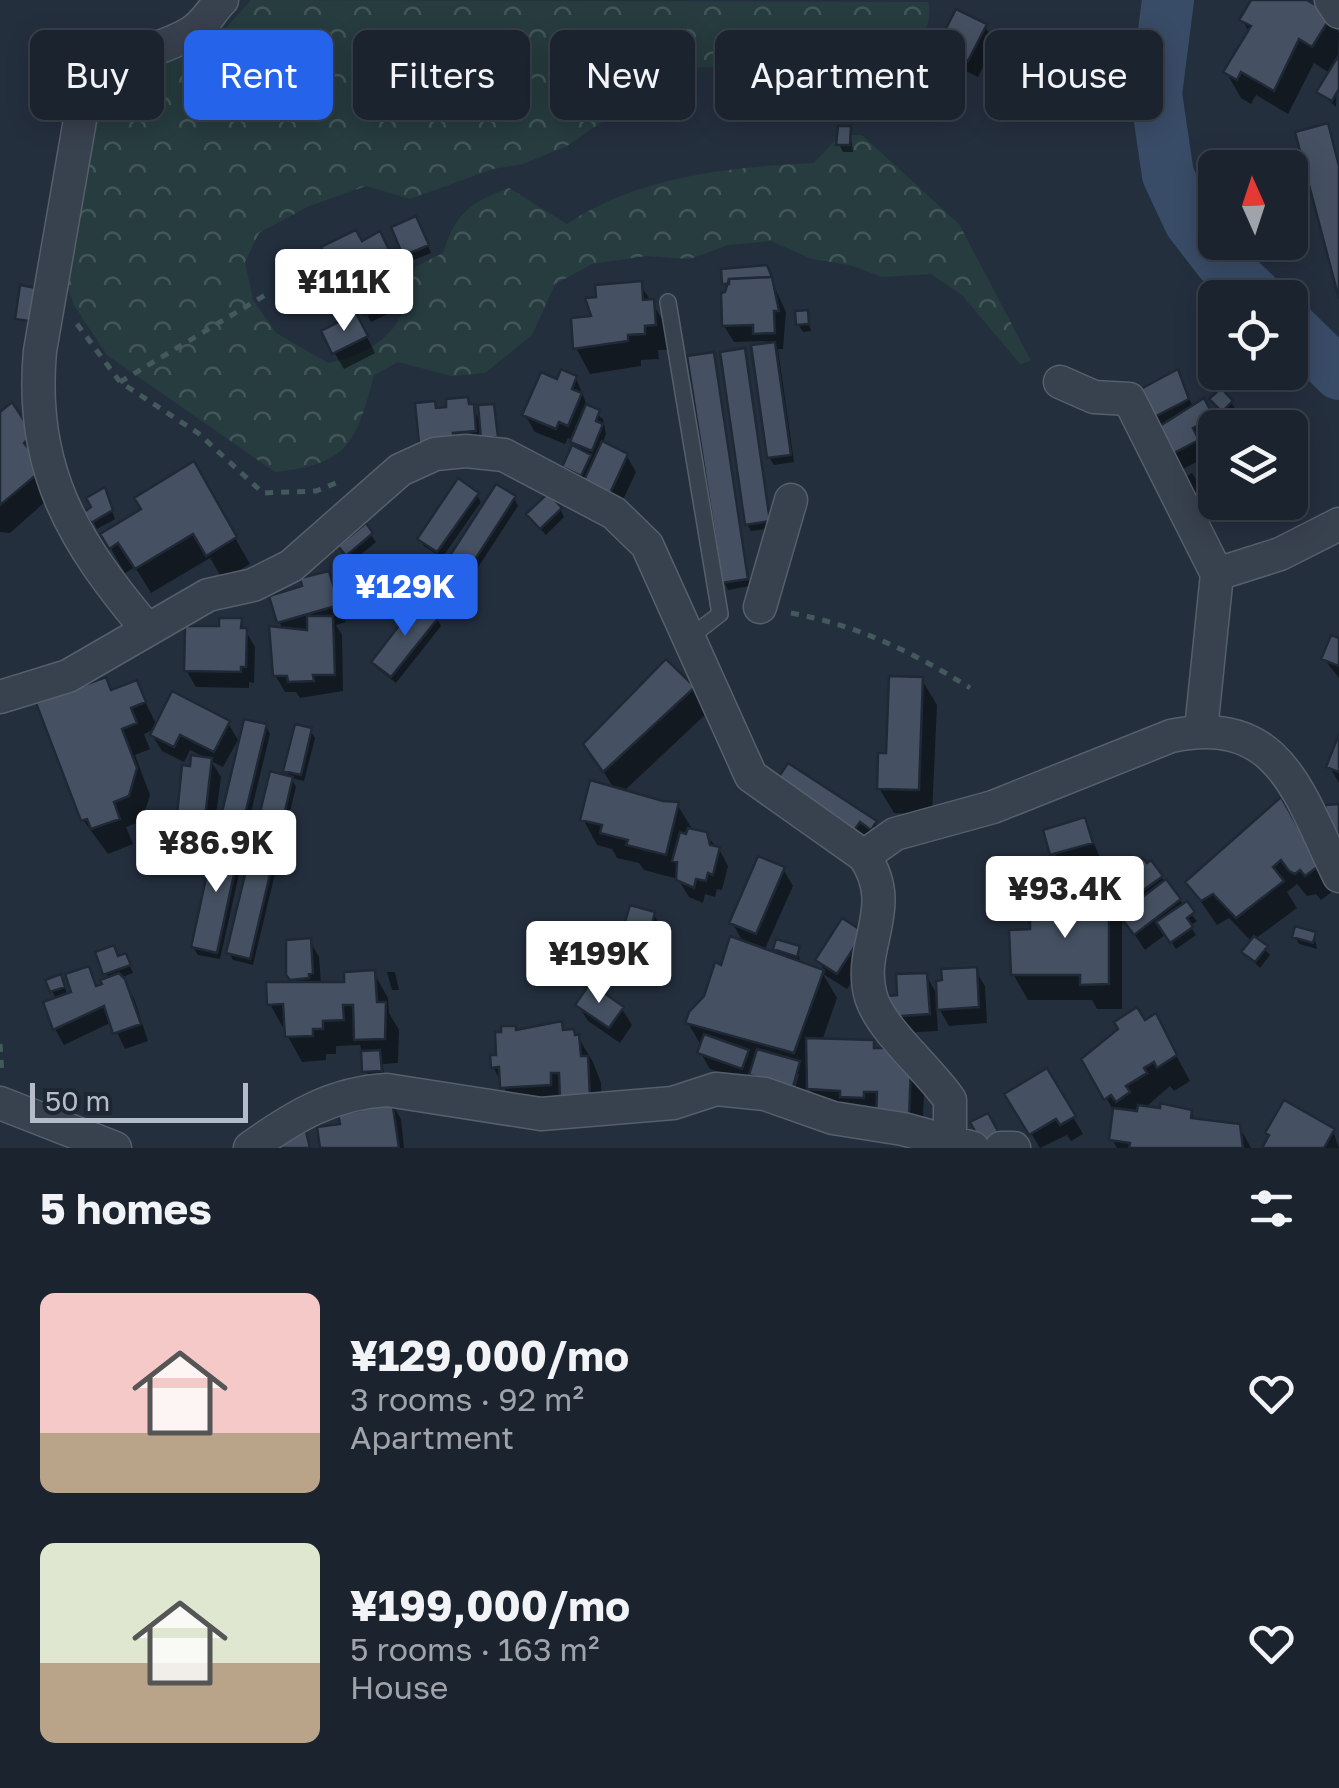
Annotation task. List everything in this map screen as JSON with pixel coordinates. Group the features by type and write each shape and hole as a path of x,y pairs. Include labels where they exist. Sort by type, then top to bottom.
{"street":[{"path":"147,629 97,570 61,506 37,384 85,91 99,72 116,62 189,34 208,21 222,0"},
{"path":"1332,0 1339,12"},
{"path":"1060,382 1094,397 1128,399 1217,574 1202,730"},
{"path":"0,696 68,676 208,595 253,585 291,566 400,470 435,454 466,451 504,455 614,513 647,545 751,776 864,856 876,874 881,893 872,935 869,992 878,1016 950,1100 958,1146 903,1129 832,1118 764,1094 716,1090 674,1103 541,1114 387,1090 361,1091 298,1114 250,1148"},
{"path":"760,608 791,500"},
{"path":"1217,574 1280,554 1339,524"},
{"path":"864,856 895,834 993,807 1171,736 1202,730 1238,734 1286,769 1339,876"},
{"path":"0,1103 115,1148"},
{"path":"1001,1148 1014,1148"}],"lane":[{"path":"668,302 720,614 688,639"}],"path":[{"path":"52,289 120,382 198,433 262,494 316,491 348,478"},
{"path":"120,382 267,294"},
{"path":"760,608 836,622 916,654 970,688"}],"green space":[{"path":"251,0 928,2 926,30 715,30 715,67 695,67 695,30 550,30 550,120 605,120 567,146 523,164 493,169 410,199 366,186 307,207 259,233 245,262 253,300 276,333 328,363 361,352 390,332 405,307 415,267 443,253 459,219 495,193 509,188 567,224 624,195 686,177 814,163 840,135 862,135 959,224 1031,361 1020,364 962,295 931,274 882,277 850,265 812,259 771,241 728,245 690,259 646,256 592,264 555,284 532,335 485,373 451,376 398,362 374,375 361,418 346,446 319,463 275,472 107,355 74,305 62,272 82,170 97,120 164,120 164,63 184,53 184,120 333,120 333,30 224,30"}],"building":[{"path":"1251,0 1307,0 1332,15 1312,47 1299,39 1274,91 1241,72 1237,80 1223,72 1251,26 1239,20"},
{"path":"956,9 987,24 968,61 965,30 945,30"},
{"path":"1339,55 1339,89 1332,101 1316,92"},
{"path":"1328,123 1339,166 1339,299 1308,181 1308,150 1300,150 1295,132"},
{"path":"838,126 851,126 850,145 836,145"},
{"path":"416,216 429,245 403,256 391,227"},
{"path":"356,230 362,241 380,231 393,258 375,267 377,272 342,289 321,247"},
{"path":"767,265 772,277 729,279 729,284 722,284 721,269"},
{"path":"772,277 779,311 774,311 775,333 753,334 753,325 722,326 721,293 729,279"},
{"path":"381,281 392,303 365,316 353,295"},
{"path":"642,281 643,300 654,299 656,325 645,326 645,334 628,335 628,341 573,349 571,318 591,316 585,298 596,297 595,285"},
{"path":"20,285 42,289 36,322 15,319"},
{"path":"808,310 809,324 796,325 795,311"},
{"path":"356,313 368,336 332,354 321,331"},
{"path":"775,342 791,455 767,458 751,345"},
{"path":"745,348 770,521 745,525 720,352"},
{"path":"714,352 748,579 722,583 687,356"},
{"path":"561,369 577,376 572,389 582,393 568,426 559,422 556,429 522,415 541,372 557,379"},
{"path":"1178,369 1189,399 1152,418 1137,391"},
{"path":"1223,390 1233,401 1220,410 1209,399"},
{"path":"468,397 469,404 474,404 476,431 453,433 454,441 419,444 415,403 435,401 436,408 446,407 446,399"},
{"path":"1204,398 1210,410 1198,410 1198,425 1193,428 1198,441 1166,457 1152,431"},
{"path":"12,402 33,434 24,443 41,463 41,471 0,505 0,412"},
{"path":"494,404 498,437 481,439 478,405"},
{"path":"586,404 600,410 596,421 603,424 592,451 570,442"},
{"path":"602,441 628,454 606,502 580,489"},
{"path":"572,445 591,455 581,476 562,467"},
{"path":"194,461 237,537 206,556 193,534 135,569 118,543 109,549 100,534 141,509 134,498"},
{"path":"458,478 479,493 437,552 417,539"},
{"path":"496,484 516,496 443,609 424,596"},
{"path":"105,487 113,510 91,523 84,512 91,507 86,498"},
{"path":"548,493 562,508 540,529 526,514"},
{"path":"366,523 373,533 346,556 338,546"},
{"path":"329,571 339,605 277,623 269,596 302,586 300,578"},
{"path":"418,601 439,617 391,677 371,662"},
{"path":"307,616 333,616 335,675 313,675 314,681 288,682 287,676 273,676 269,626 307,630"},
{"path":"219,618 242,618 241,628 247,628 246,667 241,667 241,672 184,671 185,626 219,626"},
{"path":"1331,635 1339,638 1339,666 1321,659"},
{"path":"666,659 695,687 603,772 583,744"},
{"path":"889,676 923,677 919,790 877,789 878,753 886,753"},
{"path":"106,677 111,690 137,680 146,702 131,708 137,723 122,729 137,768 129,796 114,802 120,819 91,829 87,819 81,821 36,703"},
{"path":"172,691 230,721 214,752 180,735 174,747 150,735"},
{"path":"244,719 267,724 241,831 219,825"},
{"path":"295,724 312,728 301,775 283,771"},
{"path":"1339,734 1339,772 1326,767"},
{"path":"191,755 212,758 204,827 176,824 182,765 190,766"},
{"path":"788,763 877,821 871,830 860,822 851,835 778,778"},
{"path":"270,771 293,777 250,959 226,953"},
{"path":"590,780 679,802 666,855 626,845 628,840 600,833 602,825 580,820"},
{"path":"1281,797 1320,865 1305,876 1300,870 1295,874 1289,871 1281,860 1273,867 1284,881 1236,918 1213,894 1201,901 1185,882"},
{"path":"1339,804 1339,833 1329,835 1325,805"},
{"path":"1085,817 1093,843 1050,855 1043,830"},
{"path":"688,828 707,832 710,845 720,847 713,875 708,873 706,881 696,879 694,888 676,880 677,862 672,861 680,832 686,834"},
{"path":"215,837 241,842 217,953 191,947"},
{"path":"758,856 785,867 756,934 729,923"},
{"path":"1143,858 1147,863 1151,860 1163,876 1120,907 1105,885"},
{"path":"1166,879 1181,899 1134,935 1119,915"},
{"path":"1109,896 1109,984 1080,985 1080,975 1011,975 1009,930 1030,929 1030,905"},
{"path":"1187,901 1195,912 1187,918 1193,927 1170,943 1156,922"},
{"path":"630,905 655,912 649,936 623,929"},
{"path":"842,918 864,932 837,974 815,960"},
{"path":"1295,926 1316,932 1313,943 1292,937"},
{"path":"730,936 824,970 794,1053 685,1023 689,1012 704,996 715,962 721,965"},
{"path":"1254,936 1268,946 1255,962 1241,952"},
{"path":"311,938 313,973 309,978 290,980 286,975 286,940"},
{"path":"776,939 800,946 797,957 773,949"},
{"path":"114,945 118,956 126,953 131,965 103,975 95,952"},
{"path":"89,966 96,986 102,984 100,980 119,973 125,979 141,1024 113,1034 104,1006 53,1030 43,1002 71,992 65,974"},
{"path":"977,967 979,1007 937,1010 936,981 942,980 941,969"},
{"path":"375,970 377,1002 386,1002 385,1039 354,1040 353,1005 343,1005 344,1020 323,1021 323,1029 313,1029 313,1036 285,1037 283,1004 267,1005 266,982 344,982 344,972"},
{"path":"927,973 930,1014 888,1017 887,996 897,995 896,974"},
{"path":"61,974 65,987 50,992 45,980"},
{"path":"590,983 624,1007 609,1028 575,1005"},
{"path":"1137,1007 1145,1020 1156,1013 1177,1055 1157,1068 1154,1062 1144,1068 1147,1073 1126,1086 1130,1092 1116,1102 1111,1095 1104,1100 1081,1059 1118,1029 1114,1022"},
{"path":"562,1021 563,1030 574,1029 575,1035 579,1034 581,1056 588,1056 590,1097 560,1099 559,1073 551,1073 551,1085 500,1088 499,1067 491,1068 490,1055 496,1055 495,1032 501,1032 501,1026 516,1026 516,1030"},
{"path":"704,1034 749,1050 742,1069 697,1053"},
{"path":"806,1038 874,1040 874,1048 889,1048 911,1065 909,1119 876,1117 877,1092 864,1092 864,1098 840,1097 840,1091 807,1089"},
{"path":"757,1049 800,1061 793,1087 749,1075"},
{"path":"380,1050 382,1071 362,1072 361,1051"},
{"path":"1047,1068 1076,1116 1060,1125 1056,1119 1029,1135 1004,1094"},
{"path":"392,1100 399,1148 320,1148 317,1127 340,1124 338,1114 362,1110 361,1104"},
{"path":"1284,1100 1335,1129 1324,1148 1262,1148 1269,1135 1265,1133"},
{"path":"1160,1103 1192,1110 1191,1118 1240,1124 1243,1148 1129,1148 1130,1143 1109,1140 1113,1108 1137,1111 1138,1105 1160,1108"},
{"path":"988,1113 999,1133 981,1142 970,1122"},
{"path":"306,1131 310,1148 271,1148"}],"waterway":[{"path":"1168,0 1156,94 1168,175 1190,222 1240,280"},
{"path":"1308,344 1339,374"}]}
